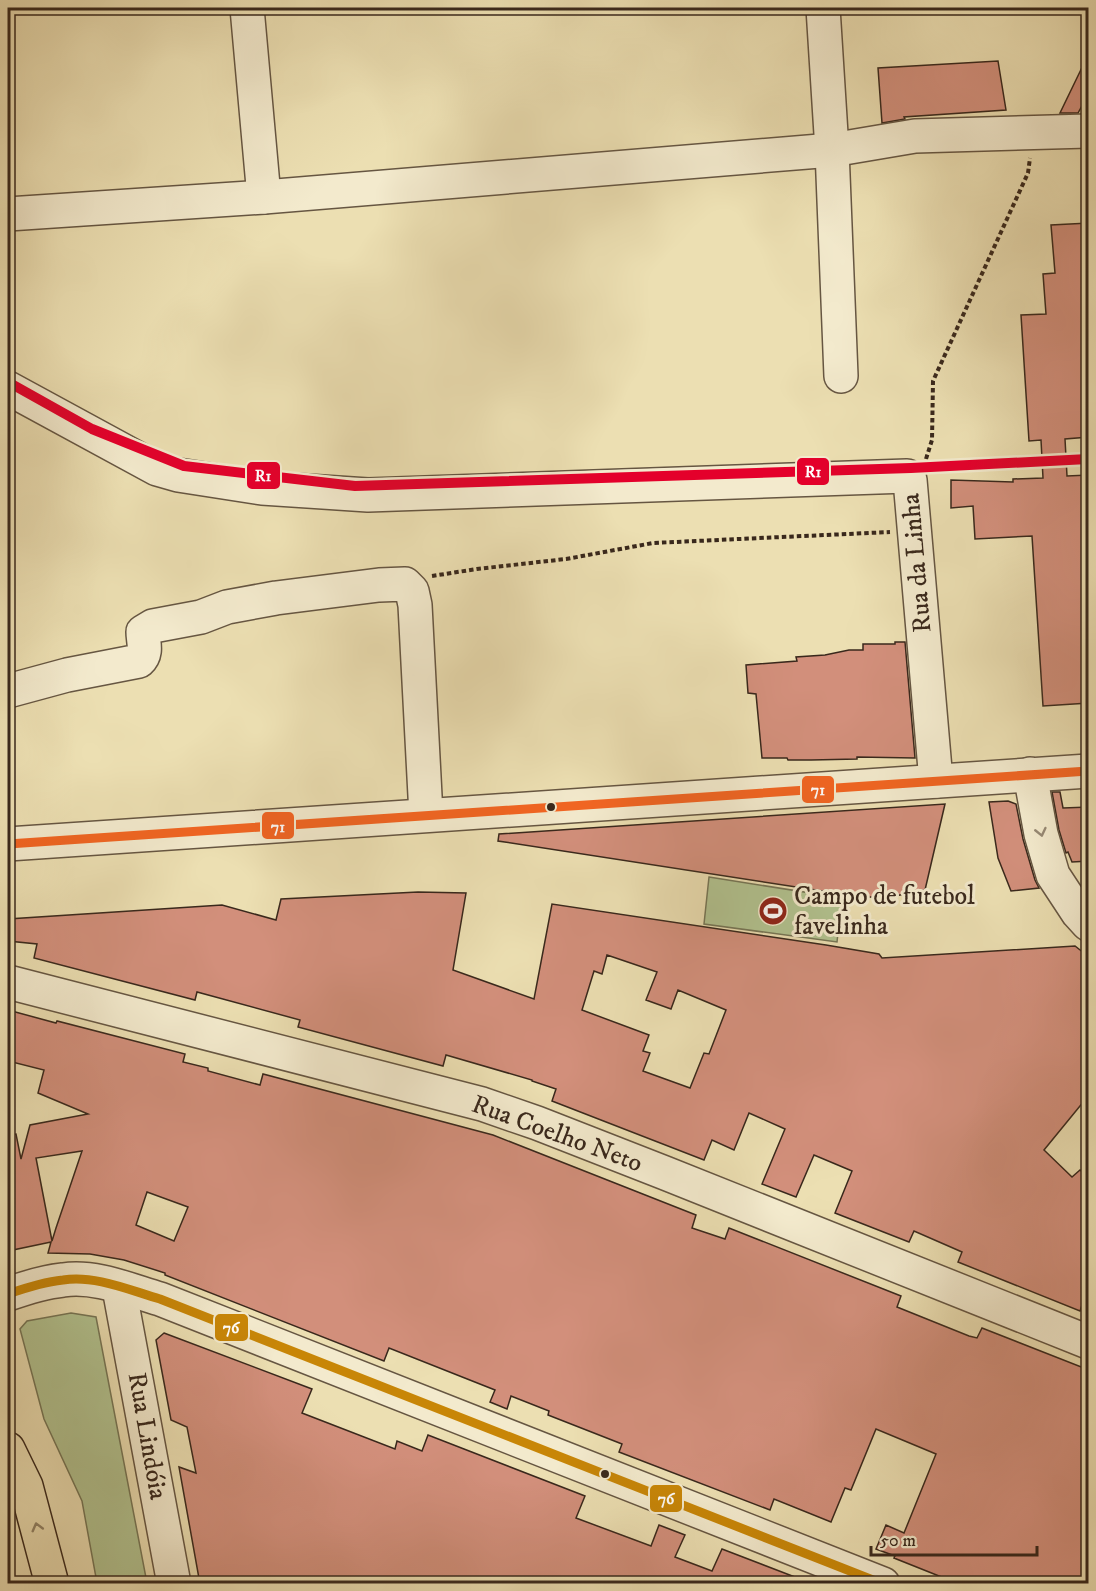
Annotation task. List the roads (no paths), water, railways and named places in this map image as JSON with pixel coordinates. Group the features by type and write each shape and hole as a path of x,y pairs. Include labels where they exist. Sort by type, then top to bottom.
{"highway":[{"path":"8,1449 26,1486 52,1584"}],"street":[{"path":"247,8 264,197"},
{"path":"824,8 841,376"},
{"path":"8,214 264,197 832,150 915,136 1089,131"},
{"name":"Rua da Linha","path":"8,388 158,469 178,475 262,488 368,495 904,475 910,480 936,781"},
{"path":"8,691 67,675 139,661 145,652 143,632 153,626 201,617 227,608 276,598 379,585 406,585 412,591 415,605 426,815"},
{"path":"8,844 1089,771"},
{"path":"1030,774 1041,834 1053,875 1078,913 1089,924"},
{"name":"Rua Coelho Neto","path":"8,982 482,1104 537,1123 1089,1342"},
{"path":"8,1294 64,1279 96,1281 160,1299 883,1584"},
{"name":"Rua Lindóia","path":"119,1288 174,1584"}],"place":[{"name":"Campo de futebol favelinha","path":"773,911"}]}
